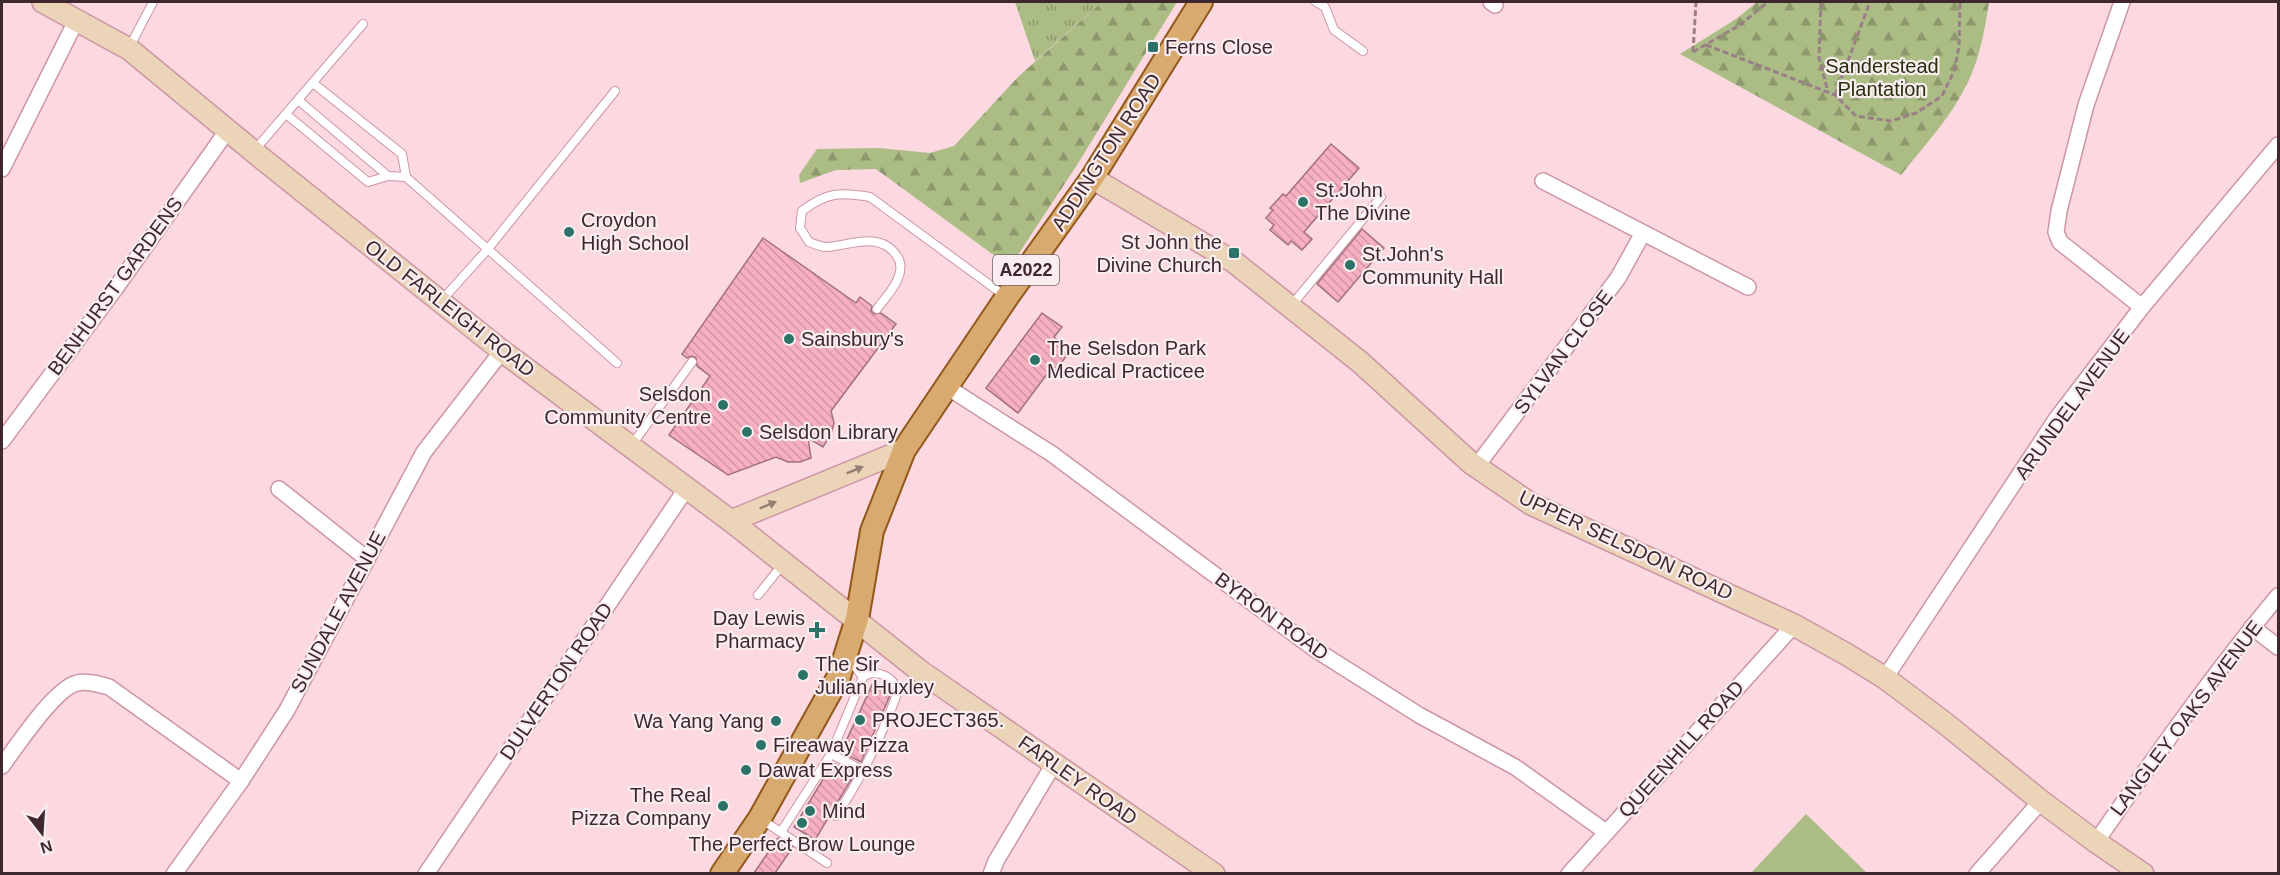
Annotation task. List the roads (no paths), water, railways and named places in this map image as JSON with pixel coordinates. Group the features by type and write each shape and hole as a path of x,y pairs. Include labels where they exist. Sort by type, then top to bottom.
{"main road":[{"name":"ADDINGTON ROAD","path":"722,873 760,818 838,676 857,620 872,531 904,450 1006,297 1092,178 1201,2"}],"street":[{"name":"OLD FARLEIGH ROAD","path":"43,2 129,49 502,351 731,520 857,620"},
{"path":"2122,2 2086,105 2056,232 2060,242 2142,307"},
{"path":"2,169 76,21"},
{"name":"BENHURST GARDENS","path":"2,441 228,131"},
{"name":"ARUNDEL AVENUE","path":"1885,678 2057,418 2142,307 2278,145"},
{"name":"UPPER SELSDON ROAD","path":"1092,178 1234,262 1360,362 1476,467 1531,504 1794,625 1885,678 2041,801 2096,842 2144,873"},
{"path":"1543,181 1748,287"},
{"name":"SYLVAN CLOSE","path":"1476,467 1618,278 1643,233"},
{"name":"SUNDALE AVENUE","path":"174,873 241,781 286,710 424,452 502,351"},
{"name":"BYRON ROAD","path":"948,387 1052,454 1316,650 1419,716 1515,766 1606,832"},
{"path":"731,520 904,450"},
{"path":"279,489 367,559"},
{"name":"DULVERTON ROAD","path":"426,873 686,489"},
{"name":"LANGLEY OAKS AVENUE","path":"2096,842 2164,743 2278,596"},
{"name":"FARLEY ROAD","path":"857,620 920,672 1055,762 1214,873"},
{"name":"QUEENHILL ROAD","path":"1569,873 1794,625"},
{"path":"2252,627 2278,647"},
{"path":"2,766 57,695 75,683 92,682 109,687 241,781"},
{"path":"991,873 1055,762"},
{"path":"1980,873 2041,801"}],"lane":[{"path":"129,49 153,2"},
{"path":"1316,2 1325,7 1334,30 1363,51"},
{"path":"254,152 363,24"},
{"path":"313,82 402,154 406,177 617,363"},
{"path":"441,301 487,250 615,91"},
{"path":"298,100 388,176"},
{"path":"286,114 369,182 388,176 406,177"},
{"path":"877,309 899,280 900,260 892,248 876,241 860,241 824,247 809,242 800,228 802,211 816,201 843,193 870,197 1006,297"},
{"path":"1290,307 1381,197"},
{"path":"630,447 692,362"},
{"path":"758,595 784,563"},
{"path":"846,655 863,677"},
{"path":"781,832 831,754 863,677 871,673 880,675 893,682 897,691 888,719 864,771 836,816"},
{"path":"831,754 864,771"},
{"path":"760,818 827,863"}],"place":[{"name":"Ferns Close","path":"1153,47"},
{"name":"St.John The Divine","path":"1303,202"},
{"name":"Croydon High School","path":"569,232"},
{"name":"St John the Divine Church","path":"1234,253"},
{"name":"St.John's Community Hall","path":"1350,265"},
{"name":"Sainsbury's","path":"789,339"},
{"name":"The Selsdon Park Medical Practicee","path":"1035,360"},
{"name":"Selsdon Community Centre","path":"723,405"},
{"name":"Selsdon Library","path":"747,432"},
{"name":"Day Lewis Pharmacy","path":"817,630"},
{"name":"The Sir Julian Huxley","path":"803,675"},
{"name":"PROJECT365.","path":"860,720"},
{"name":"Wa Yang Yang","path":"776,721"},
{"name":"Fireaway Pizza","path":"761,745"},
{"name":"Dawat Express","path":"746,770"},
{"name":"The Real Pizza Company","path":"723,806"},
{"name":"Mind","path":"810,811"},
{"name":"The Perfect Brow Lounge","path":"802,823"}],"park label":[{"name":"Sanderstead Plantation","path":"1882,78"}]}
